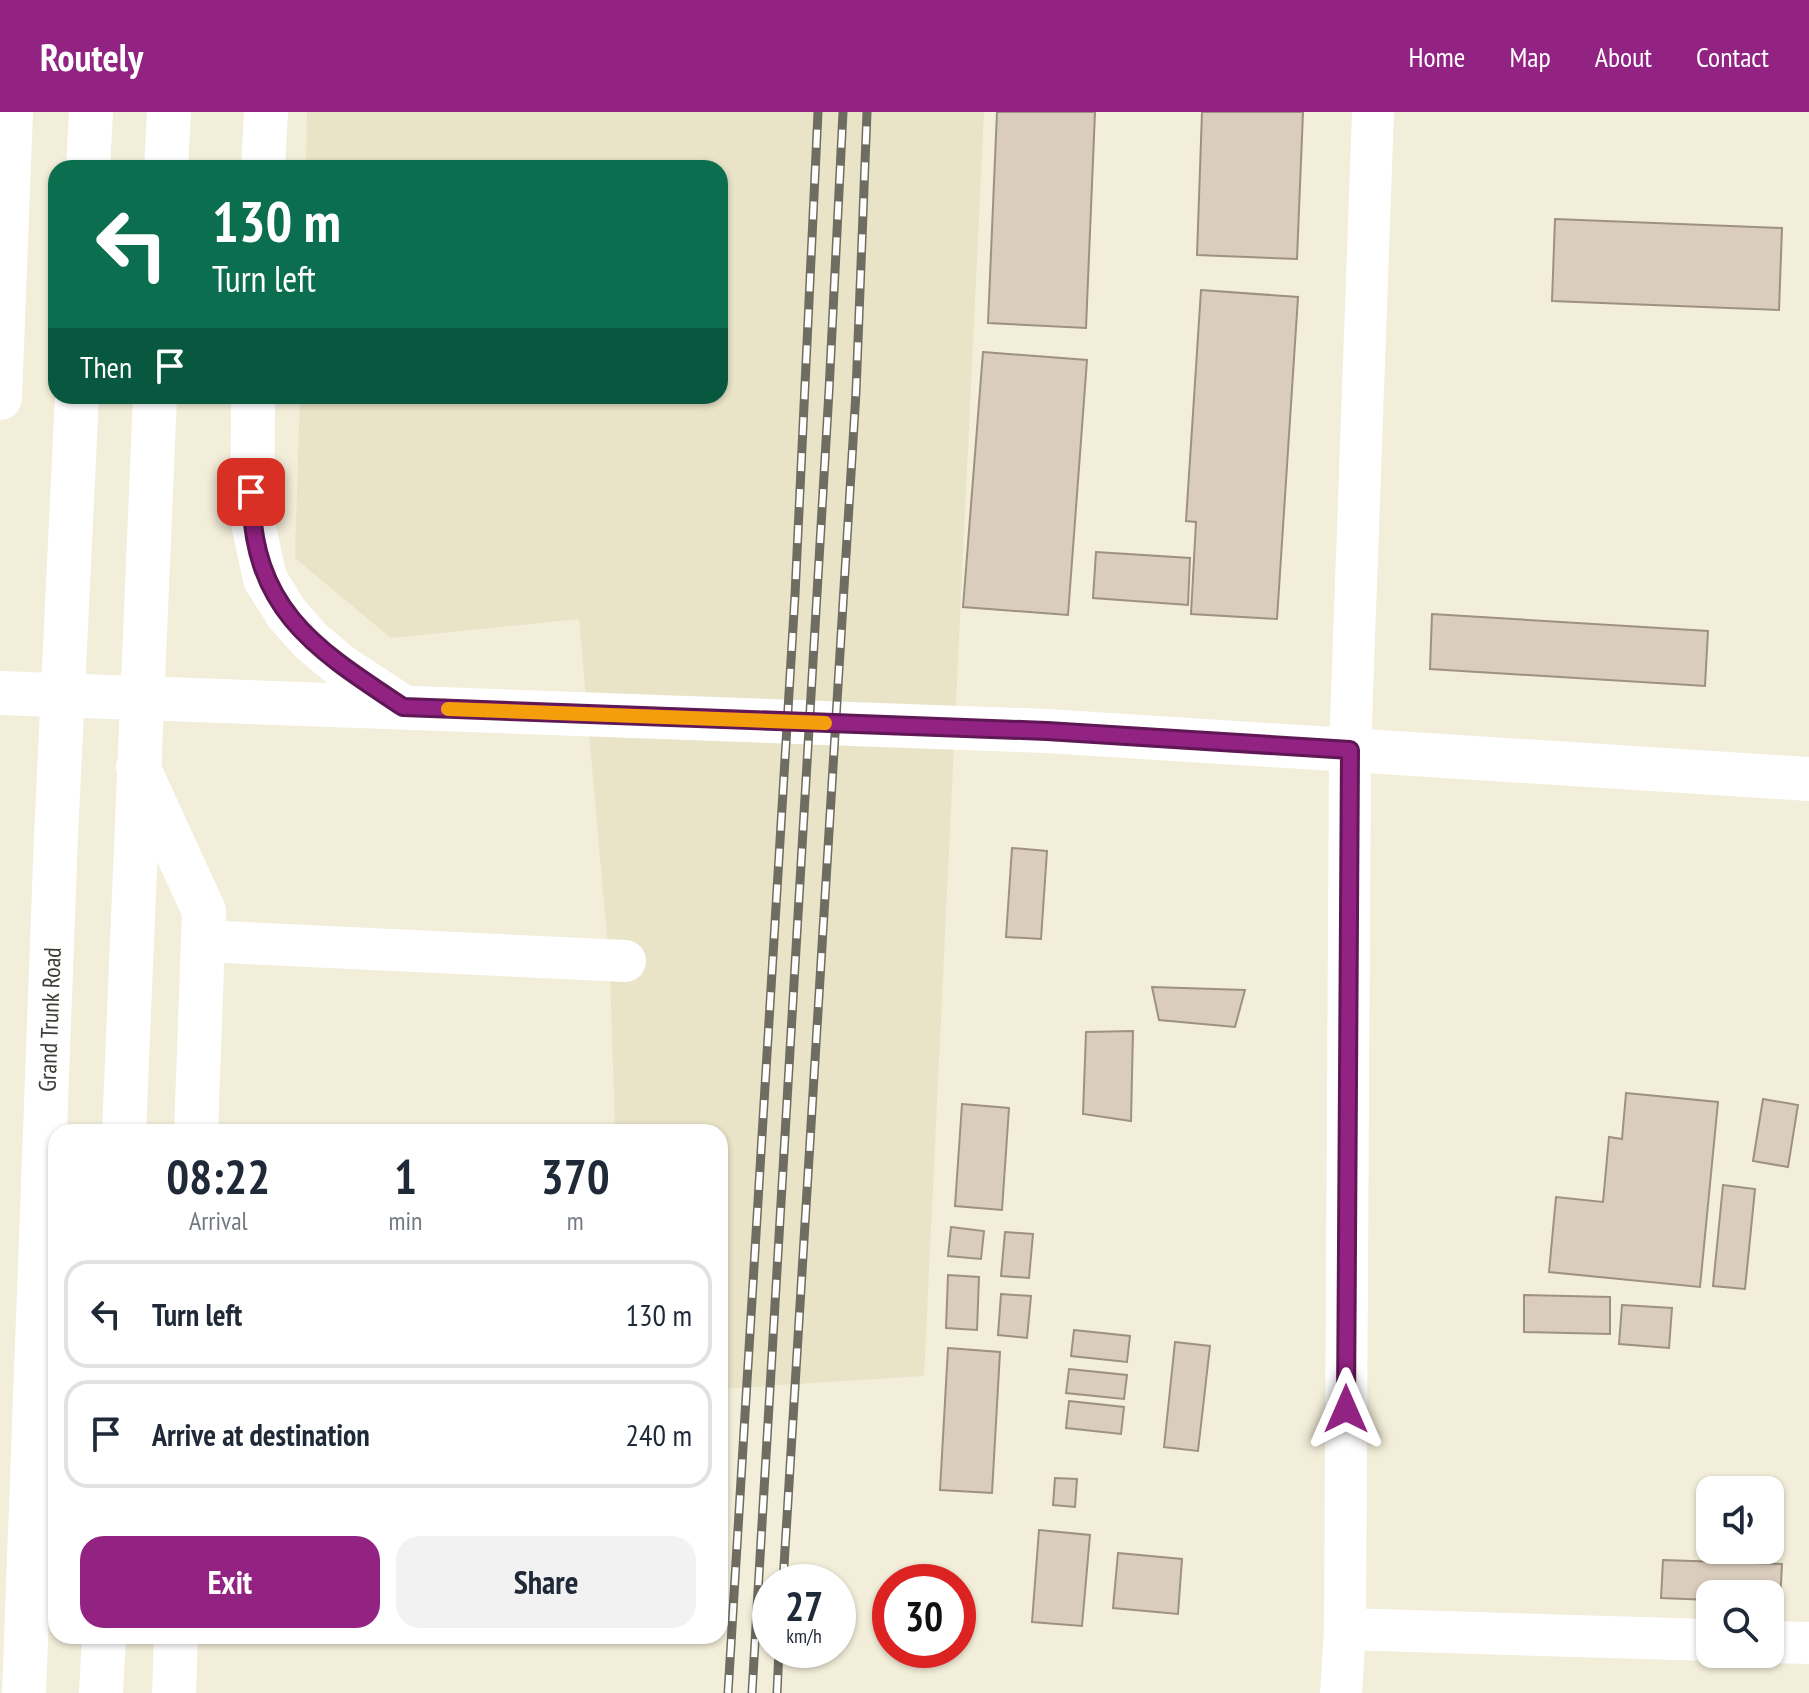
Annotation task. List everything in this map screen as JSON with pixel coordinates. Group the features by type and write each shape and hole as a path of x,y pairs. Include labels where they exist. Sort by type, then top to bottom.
{"main road":[{"path":"0,398 11,112"},
{"path":"88,160 91,112"},
{"path":"166,160 169,112"},
{"path":"263,160 265,118"},
{"name":"Grand Trunk Road","path":"24,1693 56,836 77,404"},
{"path":"124,1124 155,404"},
{"path":"253,404 252,518 265,579 287,614 311,641 342,667 403,707"},
{"path":"0,693 1047,731 1809,779"},
{"path":"138,767 204,911 196,1124"},
{"path":"101,1693 104,1644"},
{"path":"174,1693 176,1644"}],"street":[{"path":"1341,1693 1345,1629 1350,750 1373,112"},
{"path":"203,941 625,961"},
{"path":"1345,1629 1696,1640"},
{"path":"1784,1642 1809,1643"}],"shaded area":[{"path":"307,112 984,112 924,1376 728,1388 728,1124 615,1124 610,971 579,619 391,638 295,558 300,404 728,404 728,160 306,160"}],"building":[{"path":"997,112 1095,112 1086,328 988,323"},
{"path":"1202,112 1303,112 1297,259 1197,255"},
{"path":"1555,219 1782,228 1779,310 1552,301"},
{"path":"1201,290 1298,297 1277,619 1191,614 1196,522 1186,521"},
{"path":"983,352 1087,360 1068,615 963,607"},
{"path":"1096,552 1190,558 1188,605 1093,598"},
{"path":"1432,614 1708,631 1705,686 1430,669"},
{"path":"1012,848 1047,851 1041,939 1006,937"},
{"path":"1152,987 1245,990 1235,1027 1159,1020"},
{"path":"1133,1031 1131,1121 1083,1114 1086,1032"},
{"path":"1626,1093 1718,1102 1700,1287 1549,1272 1556,1197 1603,1202 1609,1137 1622,1139"},
{"path":"1763,1099 1798,1105 1788,1167 1753,1161"},
{"path":"962,1104 1009,1108 1002,1210 955,1206"},
{"path":"1723,1185 1755,1189 1745,1289 1713,1286"},
{"path":"951,1227 984,1231 981,1259 948,1256"},
{"path":"1005,1232 1033,1234 1029,1278 1001,1276"},
{"path":"948,1275 979,1277 977,1330 946,1328"},
{"path":"1001,1294 1031,1296 1027,1338 998,1335"},
{"path":"1524,1295 1610,1297 1610,1334 1524,1332"},
{"path":"1622,1305 1672,1308 1669,1348 1619,1344"},
{"path":"1074,1330 1130,1336 1127,1362 1071,1356"},
{"path":"1175,1342 1210,1346 1198,1451 1164,1447"},
{"path":"948,1348 1000,1352 992,1493 940,1490"},
{"path":"1069,1369 1127,1375 1124,1399 1066,1393"},
{"path":"1069,1401 1124,1407 1121,1434 1066,1428"},
{"path":"1055,1478 1077,1479 1075,1507 1053,1505"},
{"path":"1039,1530 1090,1535 1082,1626 1032,1622"},
{"path":"1118,1553 1182,1559 1178,1614 1113,1608"},
{"path":"1663,1560 1696,1561 1696,1564 1782,1564 1781,1580 1696,1580 1696,1599 1661,1598"}],"railway":[{"path":"728,1693 795,595 818,112"},
{"path":"752,1693 843,112"},
{"path":"784,1564 856,392 867,112"},
{"path":"777,1693 778,1668"}],"slow traffic":[{"path":"448,709 825,723"}],"route":[{"path":"251,492 252,518 265,579 287,614 311,641 342,667 403,707 1047,731 1350,750 1346,1409"}]}
